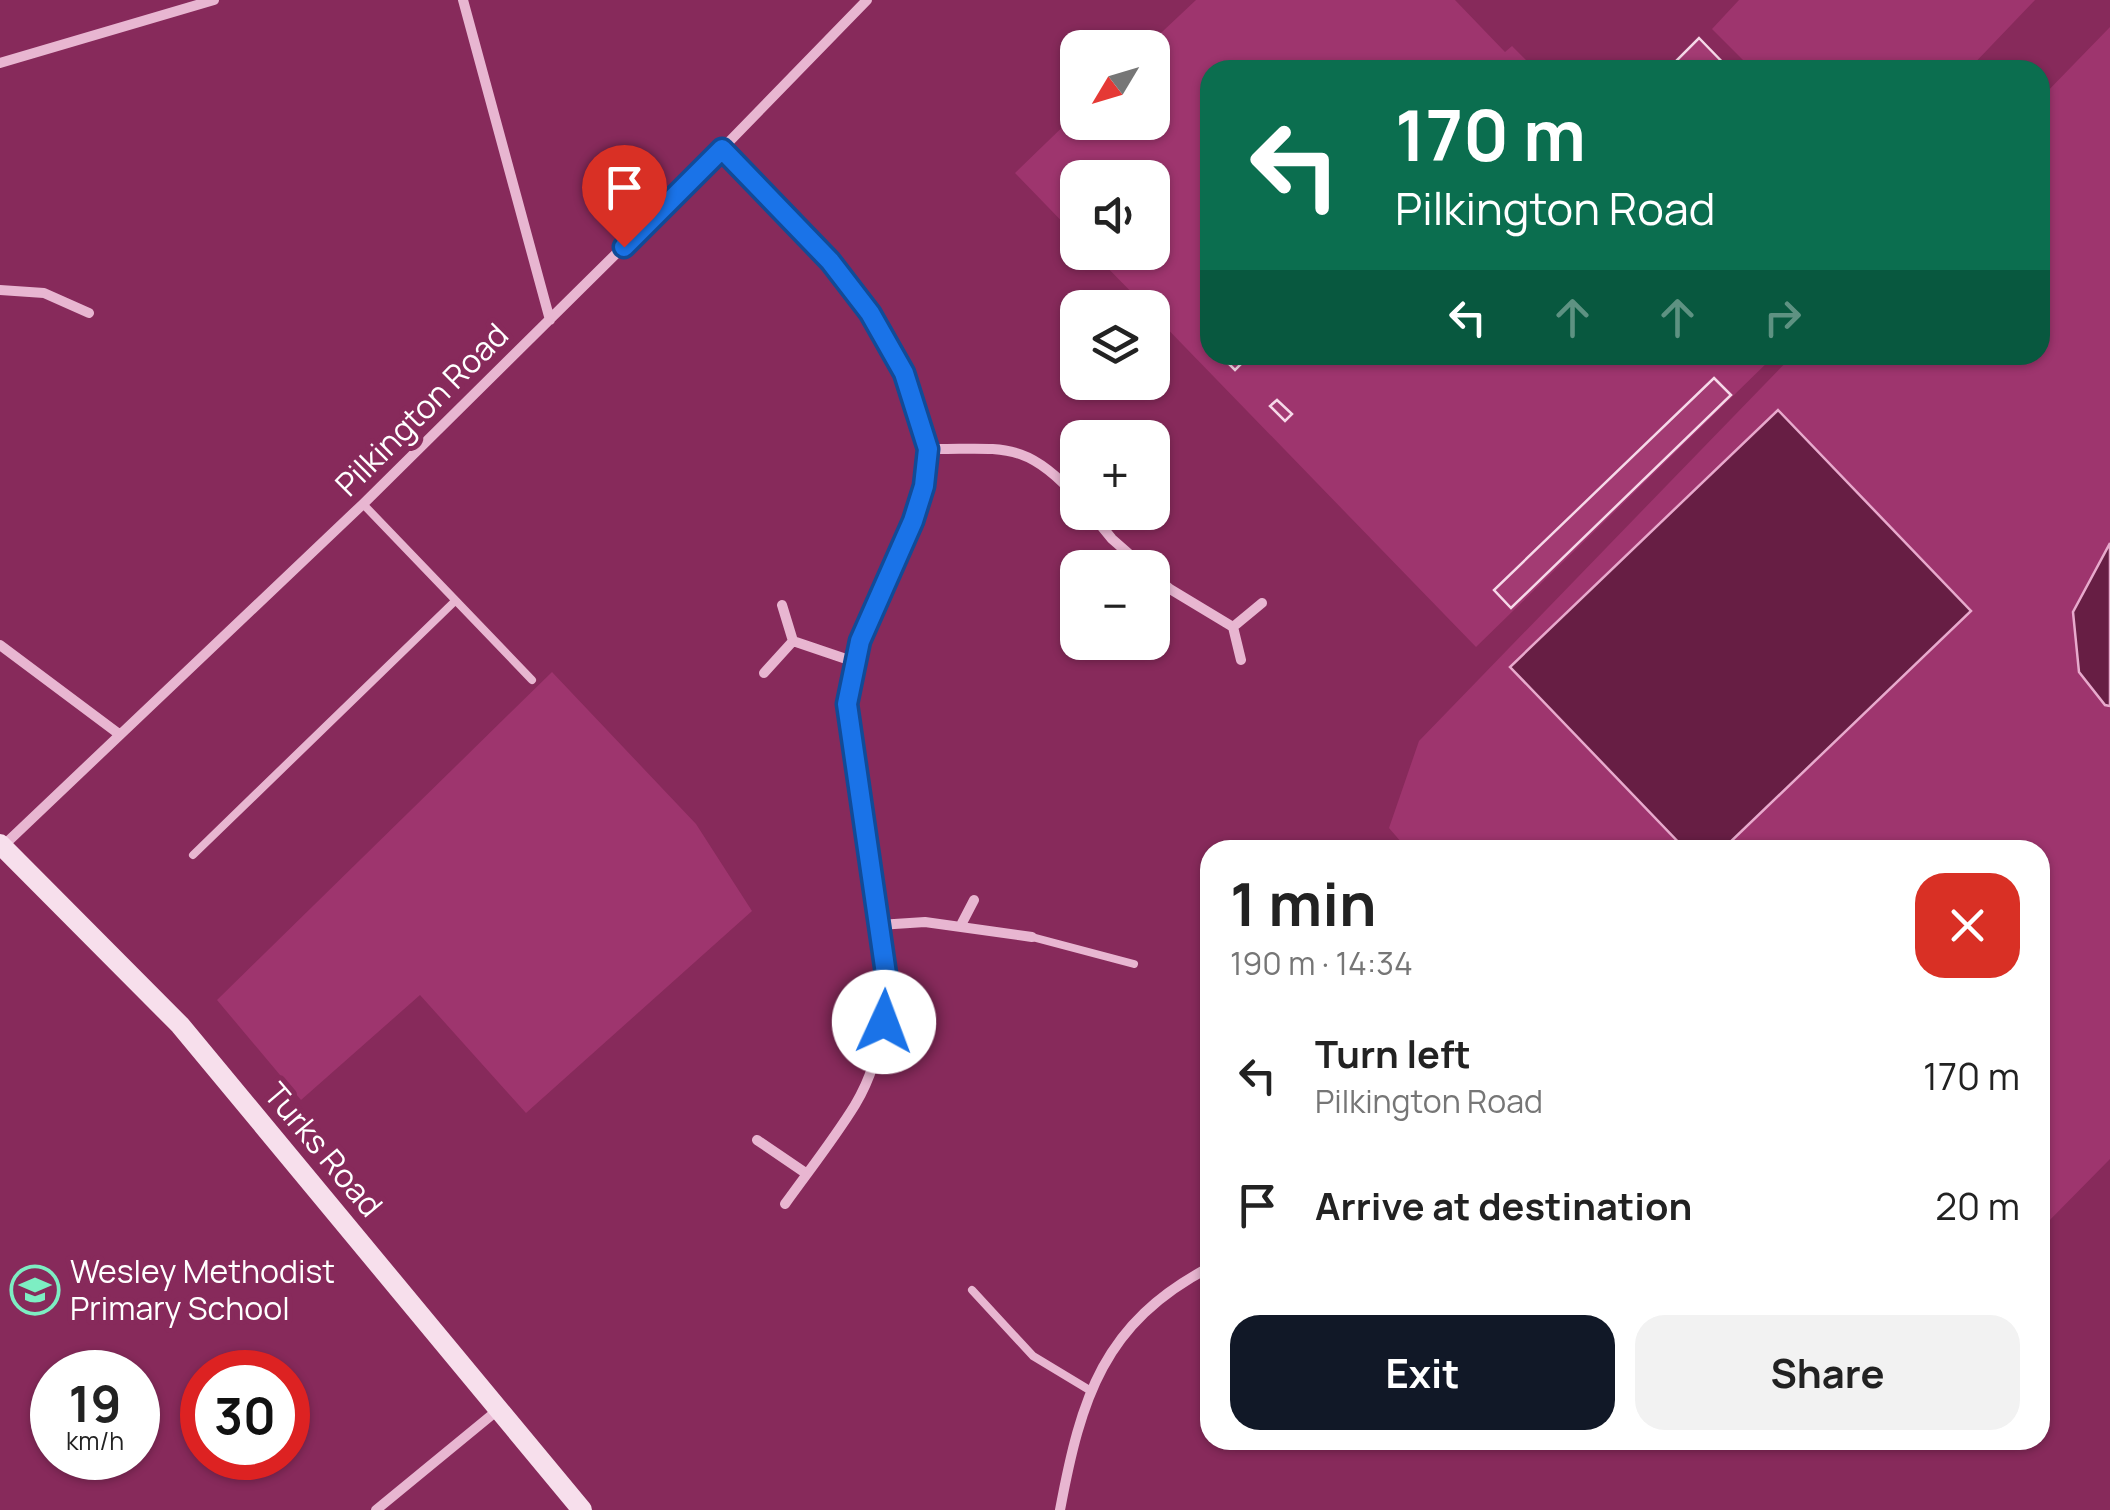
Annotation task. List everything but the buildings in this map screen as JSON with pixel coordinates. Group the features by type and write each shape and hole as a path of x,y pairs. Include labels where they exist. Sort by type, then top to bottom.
{"street":[{"path":"0,63 214,0"},
{"path":"463,0 550,320"},
{"name":"Pilkington Road","path":"2,845 363,504 867,0"},
{"path":"722,149 830,261 870,313 904,373 928,449 924,486 913,521 860,641 847,704 886,974 884,1022 874,1061 856,1103 785,1204"},
{"path":"0,290 44,293 88,313"},
{"path":"928,449 1010,450 1033,457 1060,478"},
{"path":"1105,530 1125,550"},
{"path":"1170,589 1233,628 1241,660"},
{"path":"1233,628 1262,603"},
{"path":"782,605 794,641"},
{"path":"794,641 855,662"},
{"path":"764,674 794,641"},
{"path":"0,645 119,734"},
{"name":"Turks Road","path":"2,845 180,1026 582,1510"},
{"path":"961,925 974,900"},
{"path":"879,925 925,922 1032,937"},
{"path":"757,1140 807,1174"},
{"path":"1060,1510 1074,1439 1110,1354 1146,1309 1180,1282 1200,1272"},
{"path":"376,1510 499,1408"}],"lane":[{"path":"363,504 532,680"},
{"path":"193,855 456,601"},
{"path":"1032,937 1134,964"},
{"path":"972,1290 1033,1356 1091,1392"}],"shaded area":[{"path":"1196,0 1455,0 1505,52 1512,46 1526,60 1200,60 1200,362 1170,332 1170,290 1129,290 1110,270 1170,270 1170,160 1060,160 1060,219 1015,173 1060,129 1060,140 1170,140 1170,30 1164,30"},
{"path":"1739,0 2035,0 1978,60 1743,60 1712,29"},
{"path":"2110,27 2110,1159 2050,1220 2050,840 1399,840 1389,828 1419,741 1783,365 2050,365 2050,89"},
{"path":"1202,365 1765,365 1476,647"},
{"path":"1778,410 1971,611 1732,840 1676,840 1510,667"},
{"path":"2110,543 2110,706 2105,705 2079,672 2073,612"},
{"path":"552,672 696,824 752,911 526,1113 420,995 301,1100 217,1000"}],"place":[{"name":"Wesley Methodist Primary School","path":"35,1290"}],"route":[{"path":"624,247 722,149 830,261 870,313 904,373 918,411 928,449 924,486 913,521 860,641 847,704 886,974 884,1022"}]}
